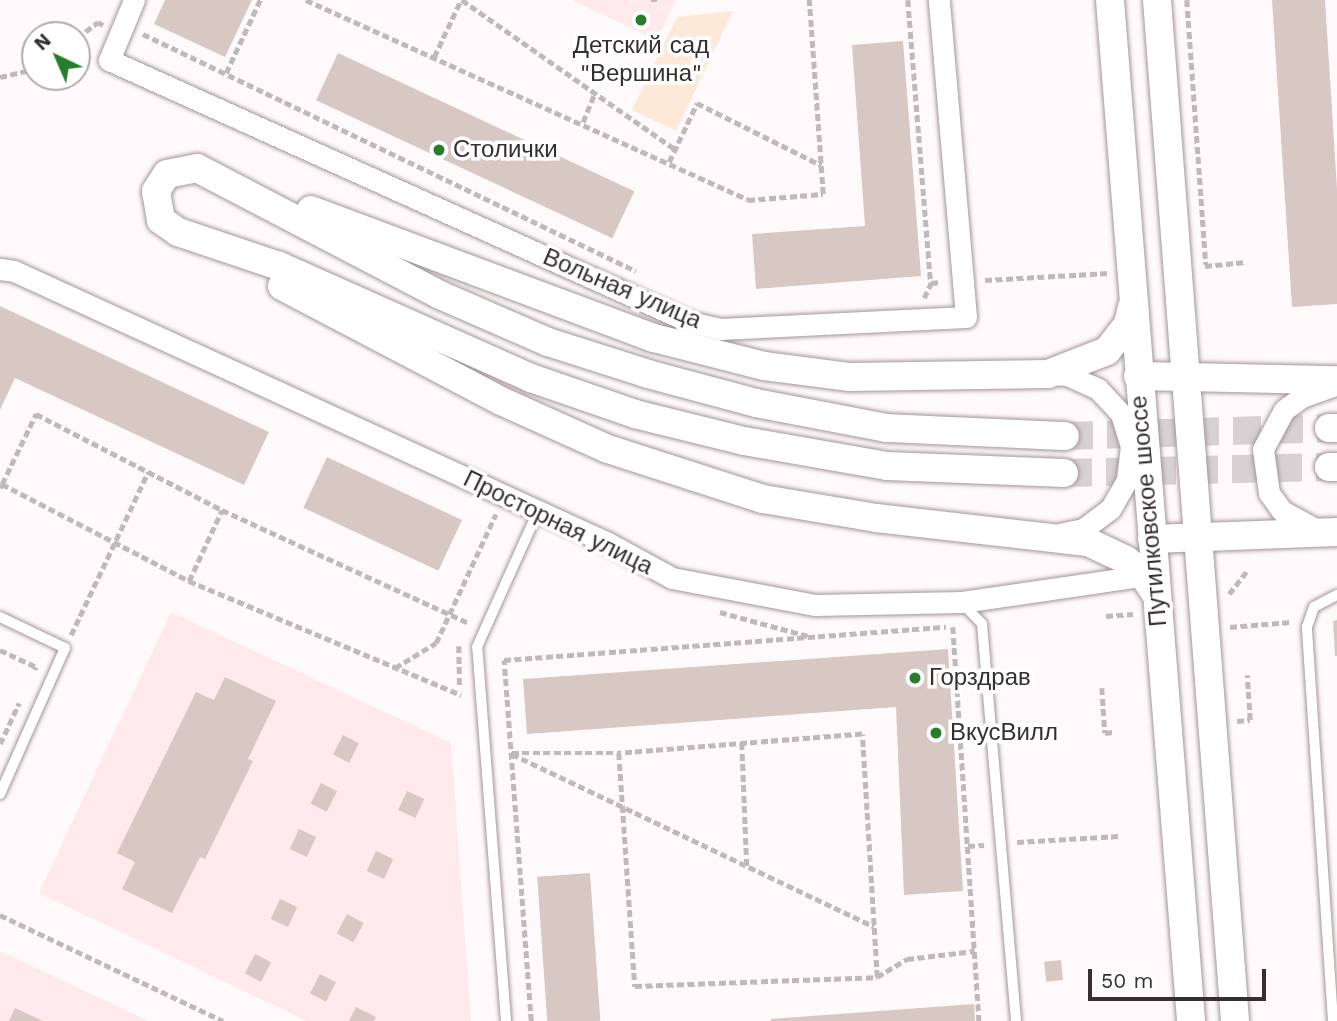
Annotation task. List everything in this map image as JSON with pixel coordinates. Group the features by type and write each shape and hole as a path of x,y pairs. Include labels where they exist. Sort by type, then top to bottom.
{"street":[{"name":"Вольная улица","path":"134,0 108,60 690,322 720,329 966,317 960,282 939,0"},
{"name":"Путилковское шоссе","path":"1110,0 1152,540 1150,589 1191,1021"},
{"name":"Путилковское шоссе","path":"1157,0 1235,1021"},
{"path":"1047,536 1074,531 1097,520 1120,495 1131,463 1127,430 1111,400 1084,381 1048,374 850,377 764,366 654,338 207,172 176,169 156,191 162,220 501,401 608,449 763,499 876,518 1047,536 1107,548 1150,589"},
{"path":"207,172 440,295 548,342 648,374 755,403 887,428 1065,436"},
{"path":"197,239 279,266 531,378 635,414 744,441 887,466 1064,473"},
{"name":"Просторная улица","path":"0,269 14,271 538,511 672,578 815,605 961,602 1150,589"},
{"path":"1048,374 1107,351 1128,324 1132,304"},
{"path":"1138,376 1185,374 1337,382"},
{"path":"1330,532 1300,525 1269,493 1262,471 1263,449 1284,410 1337,382"},
{"path":"1152,540 1330,532"}],"lane":[{"path":"506,1021 477,647 538,511"},
{"path":"1333,1021 1334,981 1307,627 1314,607 1337,595"},
{"path":"961,602 982,625 1016,1021"},
{"path":"0,617 65,648 0,794"}],"path":[{"path":"226,73 260,0"},
{"path":"306,0 583,121 748,200 823,194 809,0"},
{"path":"434,57 462,0 675,149"},
{"path":"651,0 657,0"},
{"path":"908,0 931,283 921,304"},
{"path":"1187,0 1206,265"},
{"path":"91,27 98,22 117,36 145,34 640,274"},
{"path":"0,77 21,72"},
{"path":"583,121 595,93"},
{"path":"669,162 697,103 821,164"},
{"path":"1192,267 1246,262"},
{"path":"931,283 1108,274"},
{"path":"461,695 189,581 113,545 1,486 36,414 222,510 469,623"},
{"path":"65,648 148,472"},
{"path":"189,581 222,510"},
{"path":"394,669 436,643 496,514"},
{"path":"1106,616 1150,589"},
{"path":"1230,627 1278,623"},
{"path":"531,1021 504,660 982,625"},
{"path":"953,627 979,1021"},
{"path":"0,649 36,667 31,678"},
{"path":"1237,721 1250,720 1247,675"},
{"path":"1102,688 1105,733 1113,732"},
{"path":"0,744 21,700"},
{"path":"511,753 619,753 862,734 877,976"},
{"path":"742,744 747,867"},
{"path":"511,753 625,810 874,927"},
{"path":"619,753 635,986 877,976 907,959 975,951"},
{"path":"968,846 1120,836"},
{"path":"0,915 223,1021"}],"shaded area":[{"name":"Детский сад \"Вершина\"","path":"572,0 676,0 657,40"},
{"path":"733,11 676,131 632,110 677,17"},
{"path":"171,612 451,743 471,1021 307,1021 39,893"},
{"path":"0,951 149,1021 0,1021"}],"building":[{"path":"165,0 252,0 225,57 154,24"},
{"path":"1272,0 1325,0 1337,189 1337,304 1292,307"},
{"path":"903,41 921,276 756,289 752,234 865,226 852,45"},
{"path":"338,53 634,191 612,238 316,100"},
{"path":"0,306 269,432 244,485 15,378 0,410"},
{"path":"327,457 462,520 438,571 303,508"},
{"path":"1337,620 1337,656 1335,656 1333,621"},
{"path":"948,649 963,891 904,895 896,707 527,734 523,679"},
{"path":"225,677 276,701 248,759 253,761 205,859 200,857 172,913 122,889 135,862 117,853 196,692 214,700"},
{"path":"343,735 359,743 349,763 333,755"},
{"path":"321,783 337,791 327,812 311,803"},
{"path":"407,791 424,799 415,818 398,810"},
{"path":"299,829 316,837 307,857 290,849"},
{"path":"376,851 393,859 384,879 367,871"},
{"path":"590,873 600,1021 547,1021 537,877"},
{"path":"280,899 297,907 288,927 271,919"},
{"path":"347,914 364,923 353,942 337,933"},
{"path":"255,954 271,962 261,982 245,974"},
{"path":"1061,960 1063,980 1046,982 1044,962"},
{"path":"320,974 336,982 326,1002 310,994"},
{"path":"974,1004 975,1021 771,1021 771,1019"},
{"path":"356,1007 376,1017 374,1021 349,1021"},
{"path":"15,1008 43,1021 9,1021"}],"tunnel":[{"path":"1065,436 1329,428"},
{"path":"1064,473 1329,467"}],"place":[{"name":"Детский сад \"Вершина\"","path":"641,20"},
{"name":"Столички","path":"439,150"},
{"name":"Горздрав","path":"915,678"},
{"name":"ВкусВилл","path":"936,733"}]}
